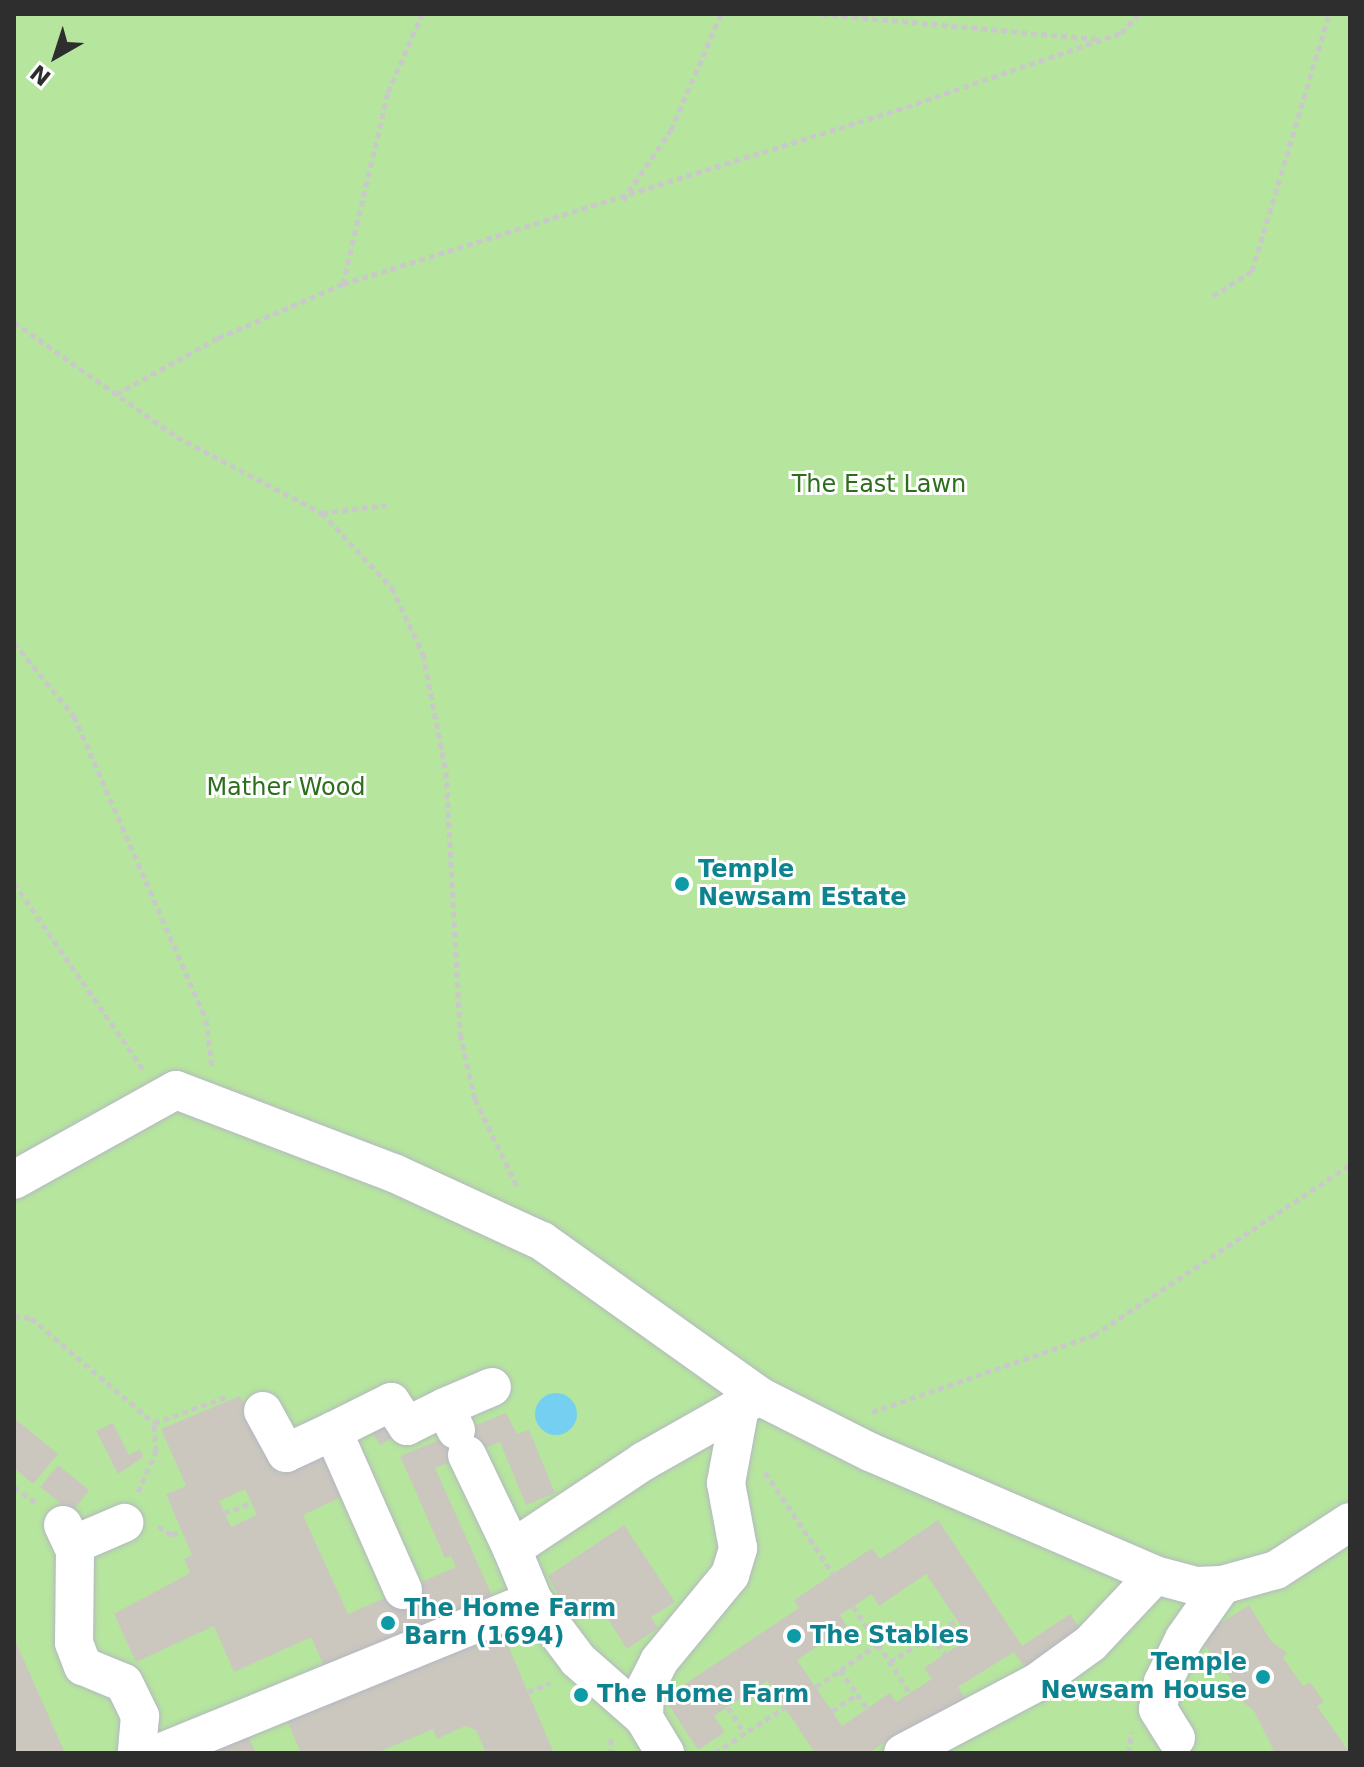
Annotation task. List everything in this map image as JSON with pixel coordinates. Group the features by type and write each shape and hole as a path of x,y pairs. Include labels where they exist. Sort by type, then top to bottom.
{"street":[{"path":"14,1180 185,1093 396,1174 542,1241 750,1402 822,1427 1155,1575 1196,1586 1222,1585 1276,1570 1350,1522"},
{"path":"456,1432 492,1387"},
{"path":"263,1411 286,1453 391,1402 407,1426 456,1432"},
{"path":"512,1549 750,1402"},
{"path":"644,1718 645,1689 659,1661 730,1575 738,1548 726,1483 750,1402"},
{"path":"333,1431 403,1590"},
{"path":"456,1432 533,1600 578,1660 644,1718 665,1753"},
{"path":"124,1523 68,1535 74,1643 83,1666 124,1683 140,1716 137,1753"},
{"path":"903,1753 1036,1683 1091,1643 1155,1575"},
{"path":"1176,1738 1158,1709 1163,1682 1184,1639 1222,1585"},
{"path":"159,1753 426,1638 533,1600"}],"path":[{"path":"343,284 388,92 422,14"},
{"path":"623,201 671,130 721,14"},
{"path":"822,14 1101,39"},
{"path":"116,394 218,338 343,284 623,201 1121,33 1139,14"},
{"path":"1213,296 1252,271 1329,14"},
{"path":"14,322 177,437 322,513 392,588 423,654 446,772 460,1034 475,1099 542,1241"},
{"path":"322,513 387,505"},
{"path":"14,643 74,716 206,1020 215,1061 185,1093 136,1064 14,883"},
{"path":"822,1427 1094,1335 1350,1165"},
{"path":"14,1316 31,1318 154,1423 156,1451 124,1523"},
{"path":"154,1423 243,1391 263,1411"},
{"path":"756,1458 833,1574"},
{"path":"224,1513 251,1503"},
{"path":"853,1606 910,1693"},
{"path":"889,1662 957,1620"},
{"path":"932,1635 945,1654"},
{"path":"816,1687 878,1644"},
{"path":"840,1670 867,1709"},
{"path":"832,1711 857,1694"},
{"path":"728,1707 745,1734"},
{"path":"715,1753 785,1707"}],"green space":[{"name":"The East Lawn","path":"14,14 1350,14 1350,1753 14,1753"}],"water":[{"path":"556,1393 571,1399 577,1414 571,1429 556,1435 541,1429 535,1414 541,1399"}],"building":[{"path":"240,1396 279,1474 330,1450 350,1493 303,1515 348,1614 456,1567 451,1556 445,1558 400,1456 506,1413 517,1434 529,1430 555,1493 526,1505 500,1442 435,1468 495,1602 328,1675 311,1637 234,1672 214,1626 136,1662 114,1614 190,1573 184,1559 192,1555 166,1494 186,1486 161,1429","holes":["245,1489 257,1515 231,1527 219,1501"]},
{"path":"14,1418 58,1454 33,1484 14,1468"},
{"path":"387,1418 397,1435 380,1445 370,1428"},
{"path":"113,1423 129,1455 140,1449 143,1457 118,1474 96,1431"},
{"path":"58,1465 89,1490 72,1512 40,1487"},
{"name":"The Stables","path":"938,1520 1022,1646 1070,1614 1085,1635 1029,1673 1014,1652 958,1687 966,1700 894,1748 888,1740 869,1753 815,1753 767,1681 714,1716 725,1732 698,1750 664,1698 799,1608 794,1600 872,1548 880,1559","holes":["926,1574 969,1638 924,1668 932,1679 896,1702 890,1693 842,1726 797,1660 847,1626 840,1615 872,1594 879,1606"]},
{"path":"624,1525 675,1602 651,1617 658,1628 627,1649 604,1613 593,1620 583,1605 568,1615 548,1576"},
{"name":"Temple Newsam House","path":"1249,1605 1271,1641 1287,1653 1283,1658 1303,1686 1310,1682 1324,1702 1317,1706 1350,1753 1275,1753 1254,1711 1238,1698 1243,1696 1225,1671 1219,1672 1201,1636"},
{"path":"501,1629 554,1753 486,1753 476,1730 465,1726 437,1739 433,1729 377,1753 301,1753 287,1720"},
{"path":"14,1638 65,1753 14,1753"},
{"path":"245,1730 256,1753 187,1753"}],"tunnel":[{"path":"403,1590 424,1633"}],"place":[{"name":"Temple Newsam Estate","path":"682,884"},
{"name":"The Home Farm Barn (1694)","path":"388,1623"},
{"name":"The Stables","path":"794,1636"},
{"name":"Temple Newsam House","path":"1263,1677"},
{"name":"The Home Farm","path":"581,1695"}],"park label":[{"name":"Mather Wood","path":"286,788"}]}
